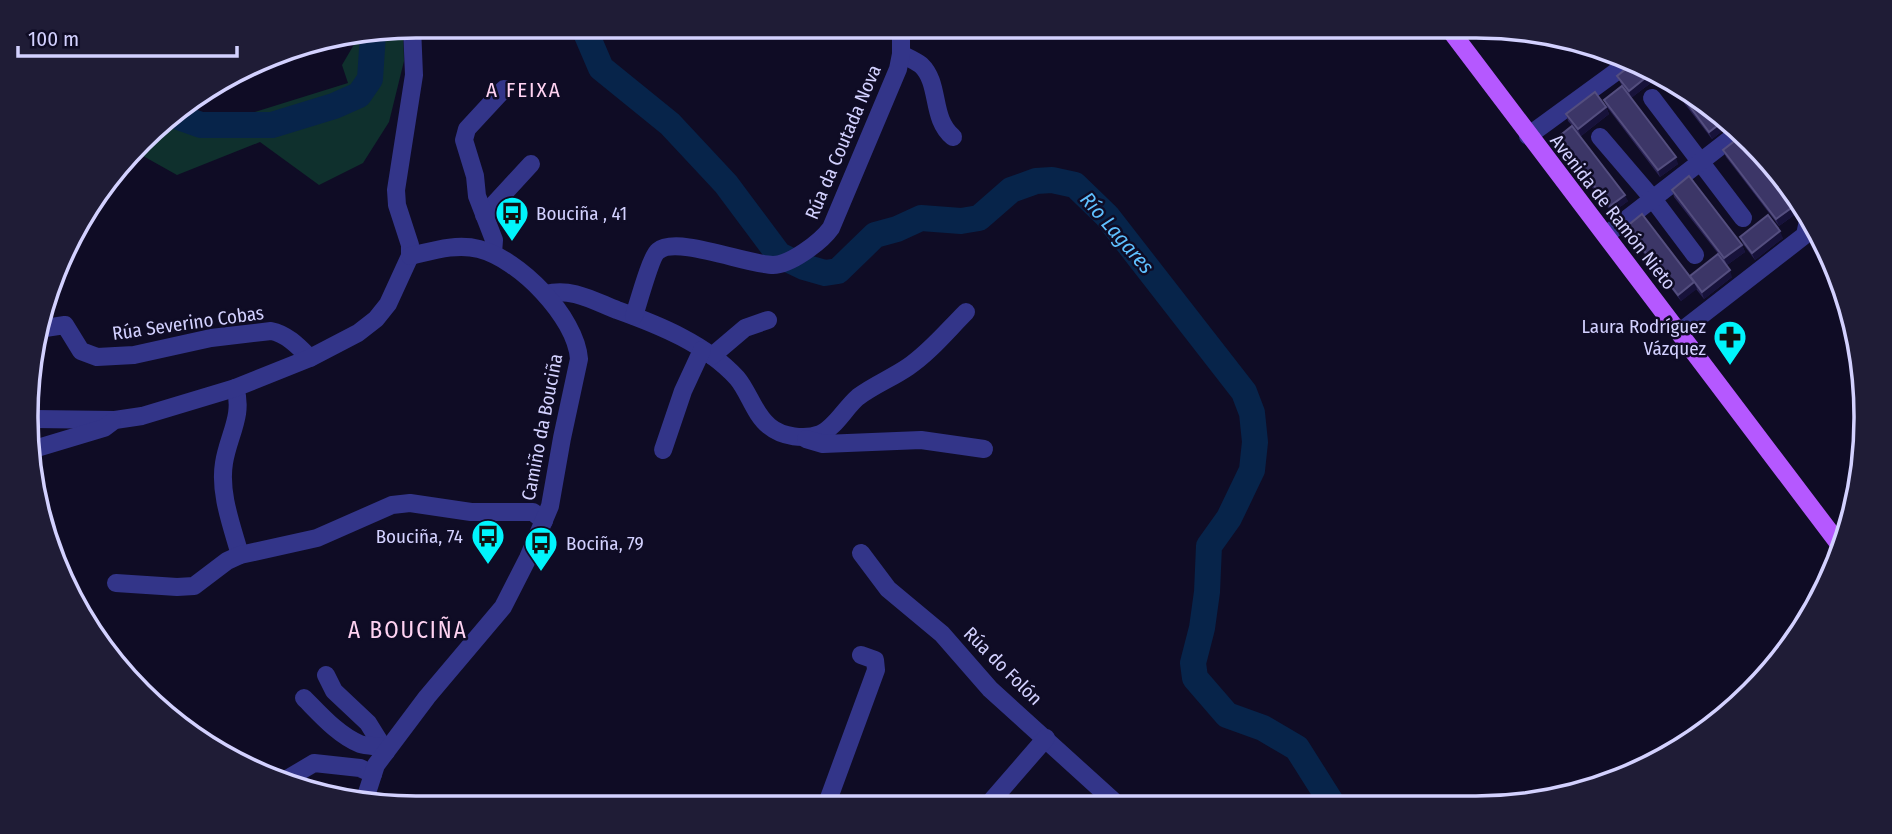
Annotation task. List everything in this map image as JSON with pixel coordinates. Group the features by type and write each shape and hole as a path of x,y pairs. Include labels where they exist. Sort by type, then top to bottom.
{"main road":[{"name":"Avenida de Ramón Nieto","path":"1456,38 1834,537"}],"street":[{"path":"38,419 115,420 142,416 235,388 310,358 358,333 376,319 388,304 410,256 410,245 397,205 396,190 414,75 412,38"},
{"name":"Rúa da Coutada Nova","path":"634,316 652,258 659,249 670,246 696,249 775,265 805,252 822,240 831,228 898,69 901,38"},
{"path":"901,54 921,65 929,77 942,128 953,137"},
{"name":"Avenida de Ramón Nieto","path":"1528,135 1621,68"},
{"path":"493,253 494,240 477,196 475,176 464,140 467,129 505,89"},
{"path":"1652,98 1743,218"},
{"path":"1600,138 1653,199 1695,255"},
{"path":"1606,235 1731,138"},
{"path":"484,215 530,164"},
{"path":"1680,332 1805,233"},
{"name":"Camiño da Bouciña","path":"367,792 384,749 503,607 528,558 550,506 579,359 578,347 572,333 546,295 510,263 477,248 458,247 410,256"},
{"path":"546,295 565,290 634,316 707,353 737,379 770,428 823,444 921,440 984,449"},
{"path":"796,437 812,437 823,433 860,396 923,355 966,312"},
{"path":"663,450 683,391 707,353 746,328 768,320"},
{"name":"Rúa Severino Cobas","path":"49,327 65,325 81,351 97,357 134,355 211,338 271,331 280,333 310,358"},
{"path":"235,388 239,413 224,462 223,477 225,497 240,555"},
{"path":"40,447 104,428 115,420"},
{"path":"116,583 194,586 227,561 240,555 317,538 392,505 410,503 471,512 533,512 544,521"},
{"name":"Rúa do Folón","path":"860,553 888,589 942,634 990,690 1108,796"},
{"path":"830,796 876,670 875,660 861,655"},
{"path":"326,674 334,691 368,723 384,749"},
{"path":"304,698 324,719 352,739 360,744 384,749"},
{"path":"996,796 1046,738"},
{"path":"294,775 314,763 360,768 373,774"}],"green space":[{"path":"403,39 404,61 389,122 363,163 319,185 260,142 177,175 143,156 180,122 191,132 348,83 342,65 354,44"}],"building":[{"path":"1625,70 1644,79 1629,91 1617,76"},
{"path":"1622,86 1676,157 1658,170 1604,100"},
{"path":"1595,92 1606,107 1578,129 1566,114"},
{"path":"1688,105 1717,126 1709,132"},
{"path":"1572,126 1625,195 1610,206 1557,138"},
{"path":"1735,141 1760,167 1791,208 1776,219 1723,150"},
{"path":"1689,176 1742,245 1724,258 1672,190"},
{"path":"1642,214 1694,282 1678,295 1626,227"},
{"path":"1768,215 1780,231 1752,253 1740,237"},
{"path":"1718,254 1730,270 1702,292 1690,276"}],"waterway":[{"name":"Río Lagares","path":"588,38 601,68 670,124 726,184 779,255 804,267 825,273 838,271 875,235 921,218 961,221 979,218 1011,190 1036,181 1052,180 1075,185 1107,216 1244,392 1252,413 1255,442 1252,470 1229,518 1209,546 1207,592 1193,663 1195,678 1227,715 1263,728 1297,748 1327,796"},
{"name":"Río Lagares","path":"184,119 201,125 272,125 334,106 359,95 370,79 373,41"}],"place":[{"name":"Bouciña , 41","path":"512,243"},
{"name":"Laura Rodríguez Vázquez","path":"1730,367"},
{"name":"Bouciña, 74","path":"488,566"},
{"name":"Bociña, 79","path":"541,573"}],"district":[{"name":"A FEIXA","path":"524,90"},
{"name":"A BOUCIÑA","path":"408,630"}]}
